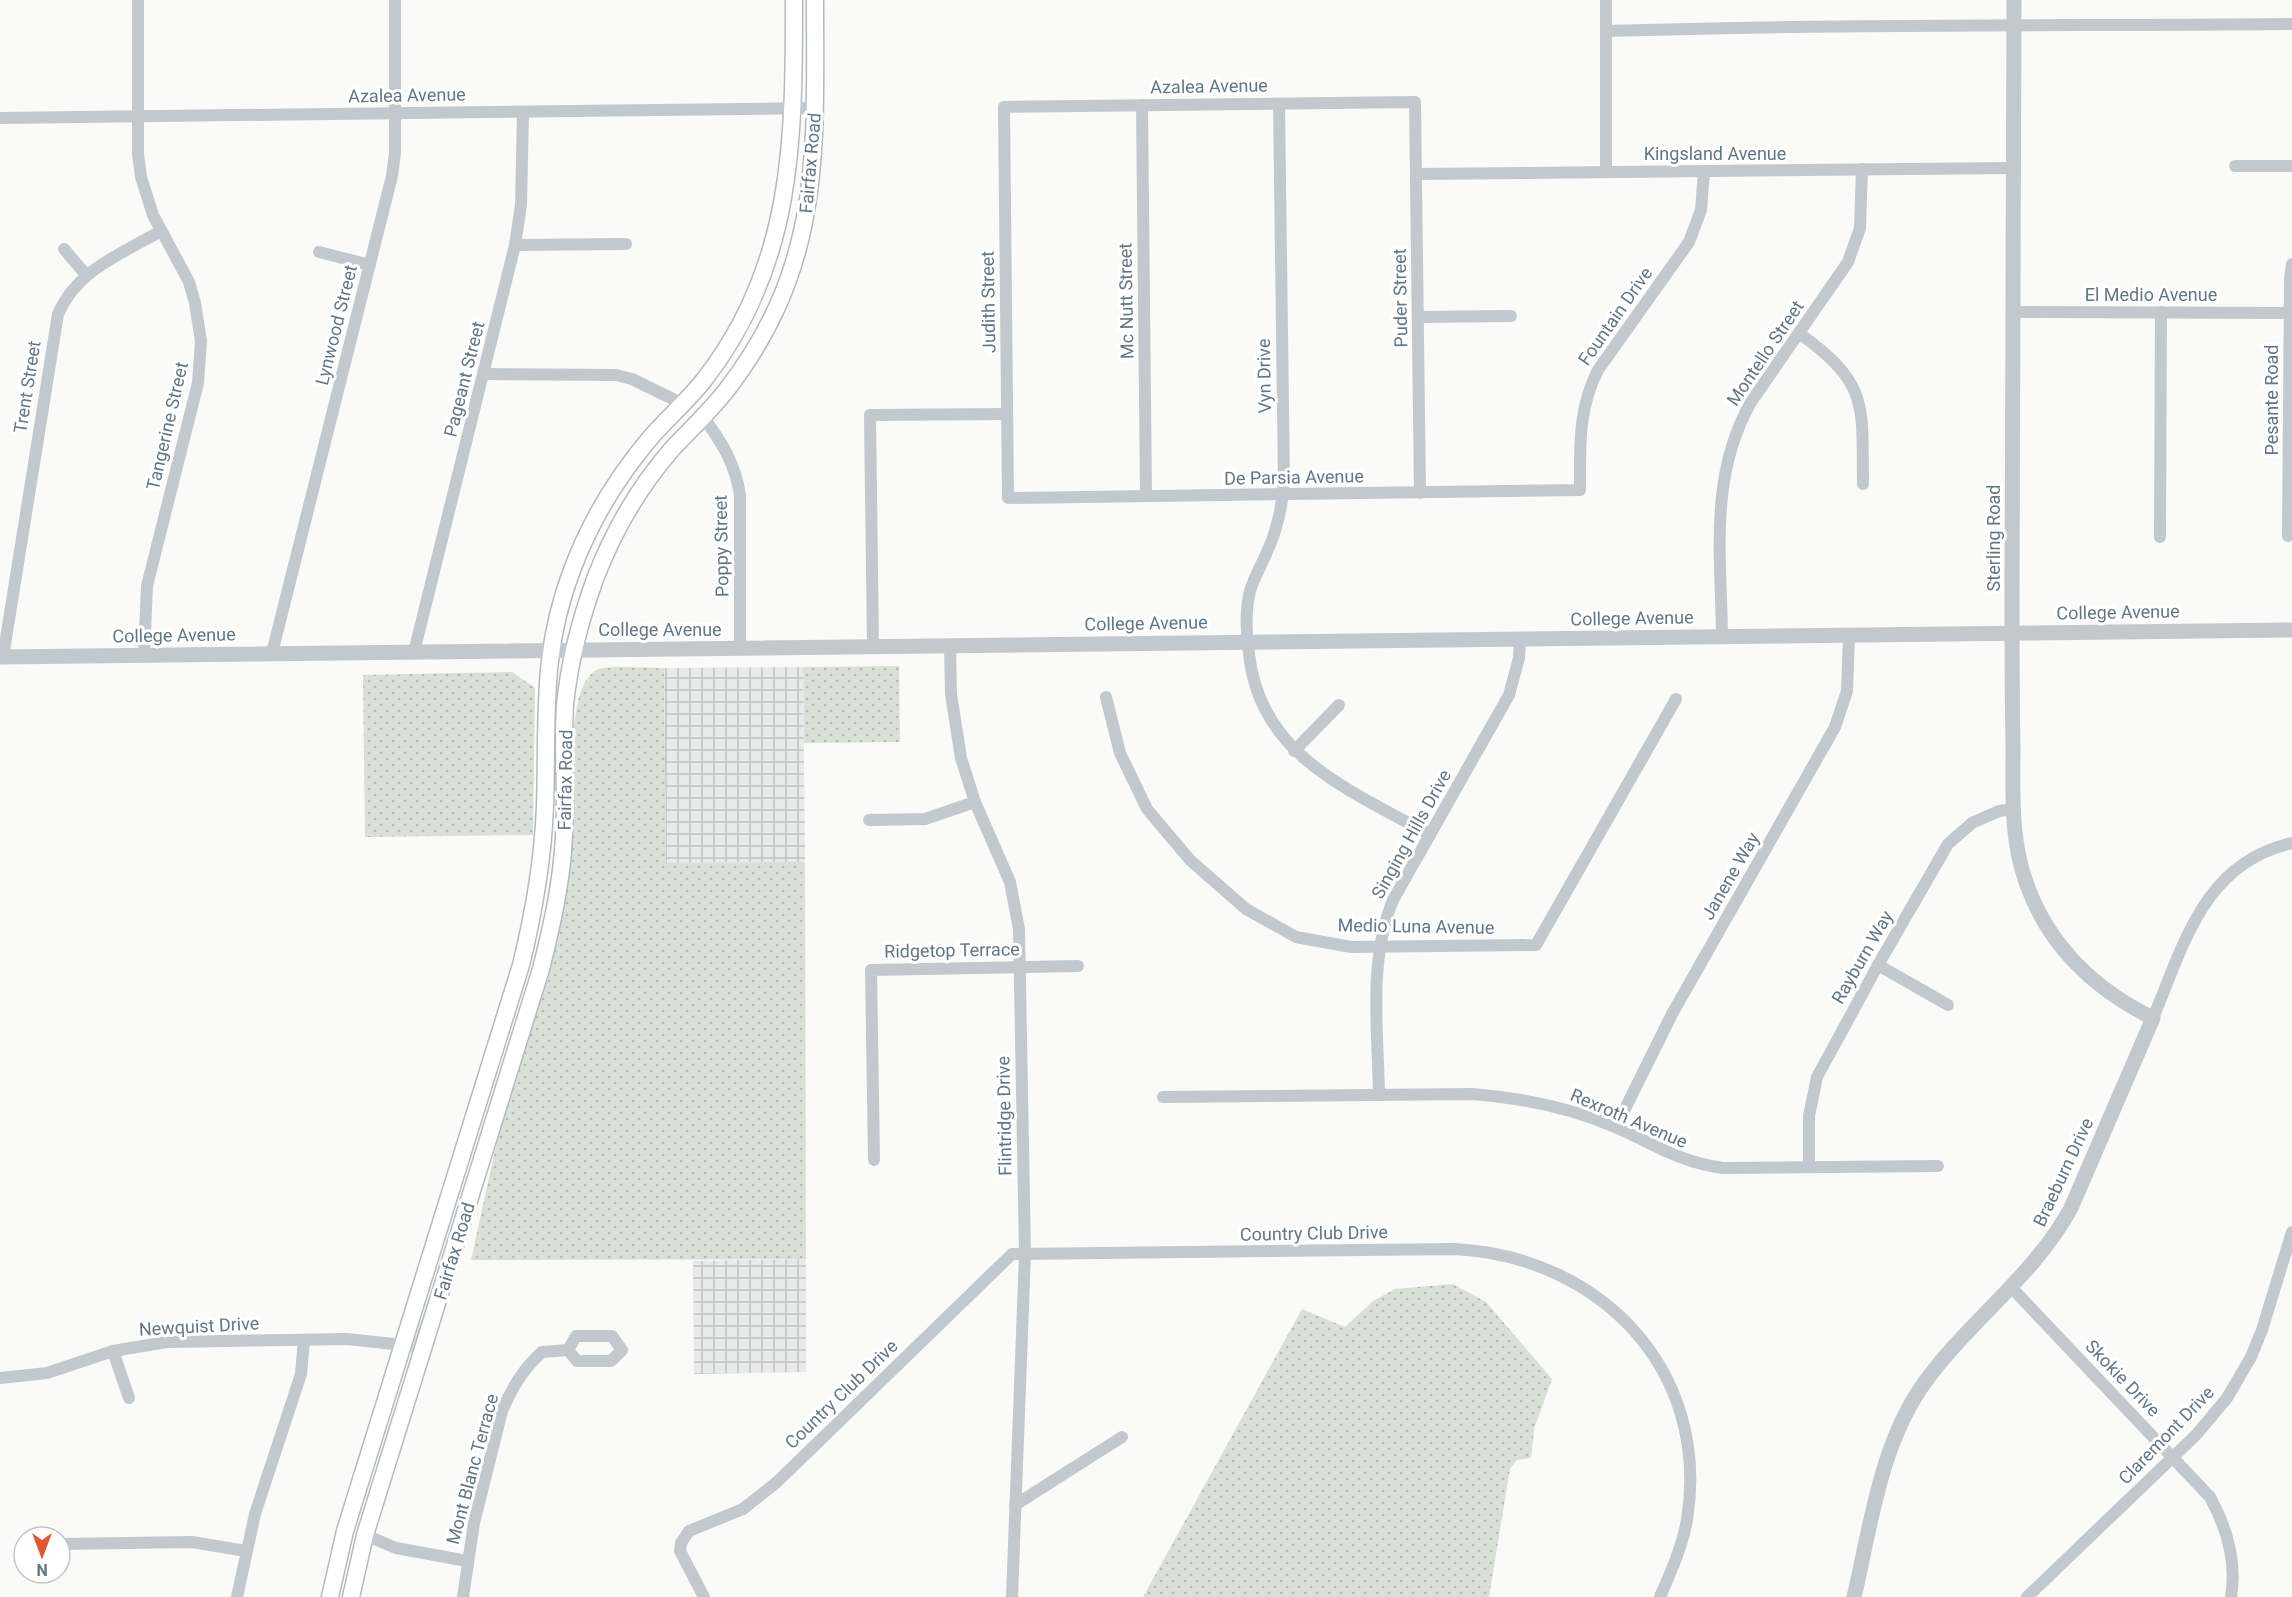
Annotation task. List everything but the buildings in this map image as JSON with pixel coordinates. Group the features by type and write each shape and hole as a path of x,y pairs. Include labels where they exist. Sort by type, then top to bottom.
{"main road":[{"name":"Fairfax Road","path":"330,1597 345,1531 521,965 532,919 543,838 545,705 551,648 571,572 596,517 633,460 709,374 734,336 767,267 786,194 794,107 794,0"},
{"name":"Fairfax Road","path":"351,1597 365,1535 541,969 552,922 564,839 565,705 576,649 596,578 619,526 654,471 704,417 757,345 783,294 795,263 811,193 816,0"},
{"path":"433,1248 443,1269 432,1304 434,1315"},
{"path":"393,1447 393,1428 409,1372 407,1350 403,1345"},
{"path":"365,1535 361,1530 377,1476 378,1426"}],"street":[{"name":"Tangerine Street","path":"138,0 138,116 141,177 146,197 161,231 179,261 195,303 201,341 200,364 147,586 144,655"},
{"name":"Lynwood Street","path":"272,653 392,176 395,113 395,0"},
{"path":"1606,0 1606,172"},
{"name":"Sterling Road","path":"2014,0 2013,809 2019,861 2036,906 2049,930 2076,965 2094,982 2119,1000 2153,1018"},
{"path":"1606,31 1796,26 2014,27 2292,24"},
{"name":"Azalea Avenue","path":"1004,106 1415,102"},
{"name":"Puder Street","path":"1415,102 1420,493"},
{"name":"Vyn Drive","path":"1279,104 1283,495 1274,535 1250,590 1247,642 1252,675 1261,702 1276,729 1294,751 1319,771 1430,835"},
{"name":"Mc Nutt Street","path":"1142,105 1146,496"},
{"name":"Judith Street","path":"1004,106 1008,498"},
{"name":"Azalea Avenue","path":"0,118 815,108"},
{"name":"Pageant Street","path":"414,651 515,245 522,193 524,112"},
{"path":"2235,166 2292,166"},
{"name":"Kingsland Avenue","path":"1416,174 2013,168"},
{"name":"Montello Street","path":"1722,636 1720,504 1726,459 1736,430 1751,402 1839,277 1855,245 1862,210 1862,169"},
{"name":"Fountain Drive","path":"1580,490 1581,417 1589,386 1689,242 1701,210 1704,171"},
{"name":"Trent Street","path":"2,657 54,328 64,301 86,275 161,231"},
{"path":"515,245 626,244"},
{"path":"64,249 86,275"},
{"path":"319,252 370,265"},
{"name":"Pesante Road","path":"2289,536 2289,313 2292,264"},
{"name":"El Medio Avenue","path":"2013,312 2289,313"},
{"path":"2160,537 2161,312"},
{"path":"1418,317 1511,316"},
{"path":"1799,333 1831,356 1843,369 1857,394 1862,424 1863,484"},
{"path":"484,374 616,375 632,378 683,404"},
{"path":"873,646 870,416 1007,414"},
{"name":"Poppy Street","path":"704,417 726,449 738,480 740,496 740,648"},
{"name":"De Parsia Avenue","path":"1008,498 1580,490"},
{"name":"College Avenue","path":"2,657 551,648 740,648 2292,630"},
{"name":"Janene Way","path":"1616,1128 1672,1014 1835,727 1847,691 1849,635"},
{"name":"Singing Hills Drive","path":"1379,1095 1379,947 1393,900 1509,695 1517,667 1520,639"},
{"name":"Flintridge Drive","path":"950,645 955,726 975,802 1010,882 1019,929 1025,1254 1012,1597"},
{"name":"Medio Luna Avenue","path":"1106,697 1120,753 1147,809 1190,861 1246,909 1296,937 1351,947 1536,945 1676,699"},
{"path":"1294,751 1339,705"},
{"path":"869,820 925,819 975,802"},
{"name":"Rayburn Way","path":"1809,1167 1809,1116 1817,1077 1878,965 1948,844 1972,823 1999,811 2013,809"},
{"name":"Braeburn Drive","path":"1854,1597 1884,1470 1900,1425 1924,1383 1941,1360 2046,1249 2072,1208 2196,917 2212,893 2231,872 2247,861 2264,852 2292,843"},
{"path":"1878,965 1948,1005"},
{"name":"Ridgetop Terrace","path":"874,1160 871,970 1078,966"},
{"name":"Rexroth Avenue","path":"1163,1097 1472,1094 1505,1096 1552,1105 1616,1128 1669,1155 1704,1166 1938,1166"},
{"name":"Claremont Drive","path":"2027,1597 2174,1457 2212,1417 2240,1378 2262,1330 2292,1232"},
{"name":"Country Club Drive","path":"704,1597 682,1558 681,1543 684,1537 695,1527 726,1518 743,1509 777,1482 1012,1254 1454,1249 1504,1254 1528,1260 1569,1278 1605,1302 1637,1334 1664,1375 1683,1424 1690,1472 1687,1520 1674,1567 1660,1597"},
{"name":"Skokie Drive","path":"2011,1287 2199,1484 2219,1514 2231,1550 2233,1569 2231,1597"},
{"name":"Newquist Drive","path":"0,1378 47,1373 113,1352 166,1342 347,1339 403,1345"},
{"path":"237,1597 255,1515 301,1374 304,1340"},
{"name":"Mont Blanc Terrace","path":"463,1597 467,1561 502,1411 519,1377 542,1352 568,1350"},
{"path":"113,1352 129,1398"},
{"path":"1015,1505 1122,1437"},
{"path":"365,1535 396,1548 467,1561"},
{"path":"72,1544 192,1542 246,1551"}],"shaded area":[{"path":"899,666 900,742 804,743 803,667"},
{"path":"803,667 805,862 666,863 664,668"},
{"path":"664,668 666,863 805,862 806,1259 471,1260 572,797 574,727 581,690 589,677 599,669"},
{"path":"512,672 535,688 533,835 365,837 363,675"},
{"path":"443,1258 412,1362 411,1350"},
{"path":"806,1259 806,1372 694,1374 693,1261"},
{"path":"1453,1284 1486,1302 1552,1379 1534,1429 1531,1458 1517,1460 1510,1469 1489,1597 1143,1597 1302,1309 1345,1327 1373,1301 1395,1289"}]}
